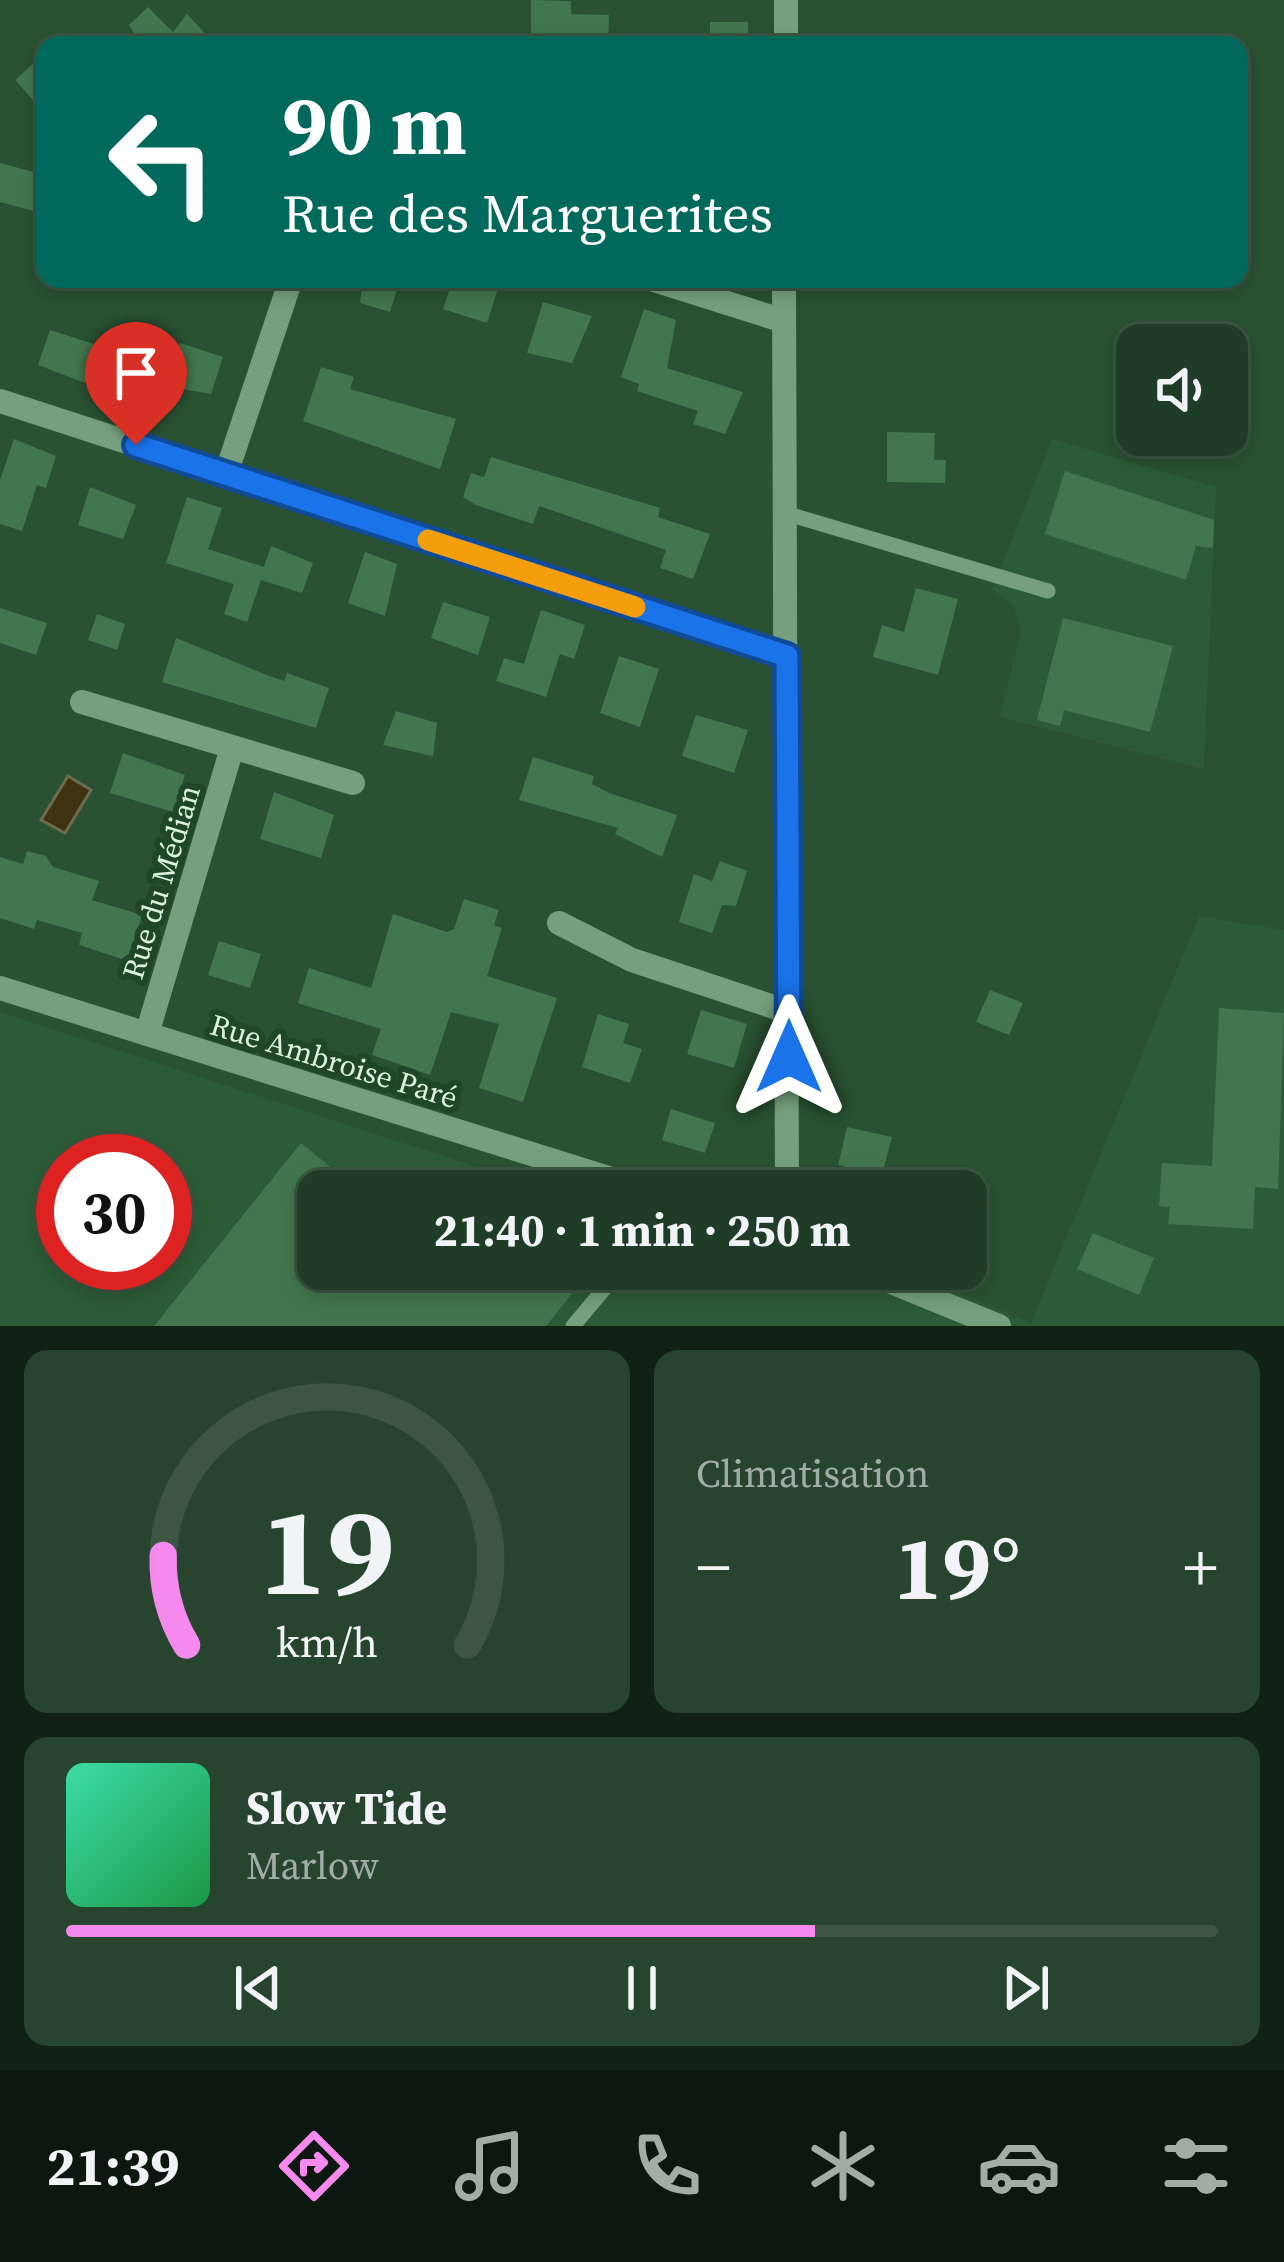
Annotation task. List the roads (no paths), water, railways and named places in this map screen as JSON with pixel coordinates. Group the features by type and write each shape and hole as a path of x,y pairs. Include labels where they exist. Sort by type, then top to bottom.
{"street":[{"path":"786,0 786,36"},
{"path":"226,474 288,288"},
{"path":"680,288 784,321"},
{"path":"784,288 788,1170"},
{"path":"0,401 787,656"},
{"path":"82,702 352,783"},
{"name":"Rue du Médian","path":"147,1034 232,748"},
{"path":"559,923 632,960 789,1012"},
{"name":"Rue Ambroise Paré","path":"0,988 583,1170"},
{"path":"911,1290 999,1326"}],"lane":[{"path":"788,514 1048,591"},
{"path":"573,1326 603,1290"}]}
